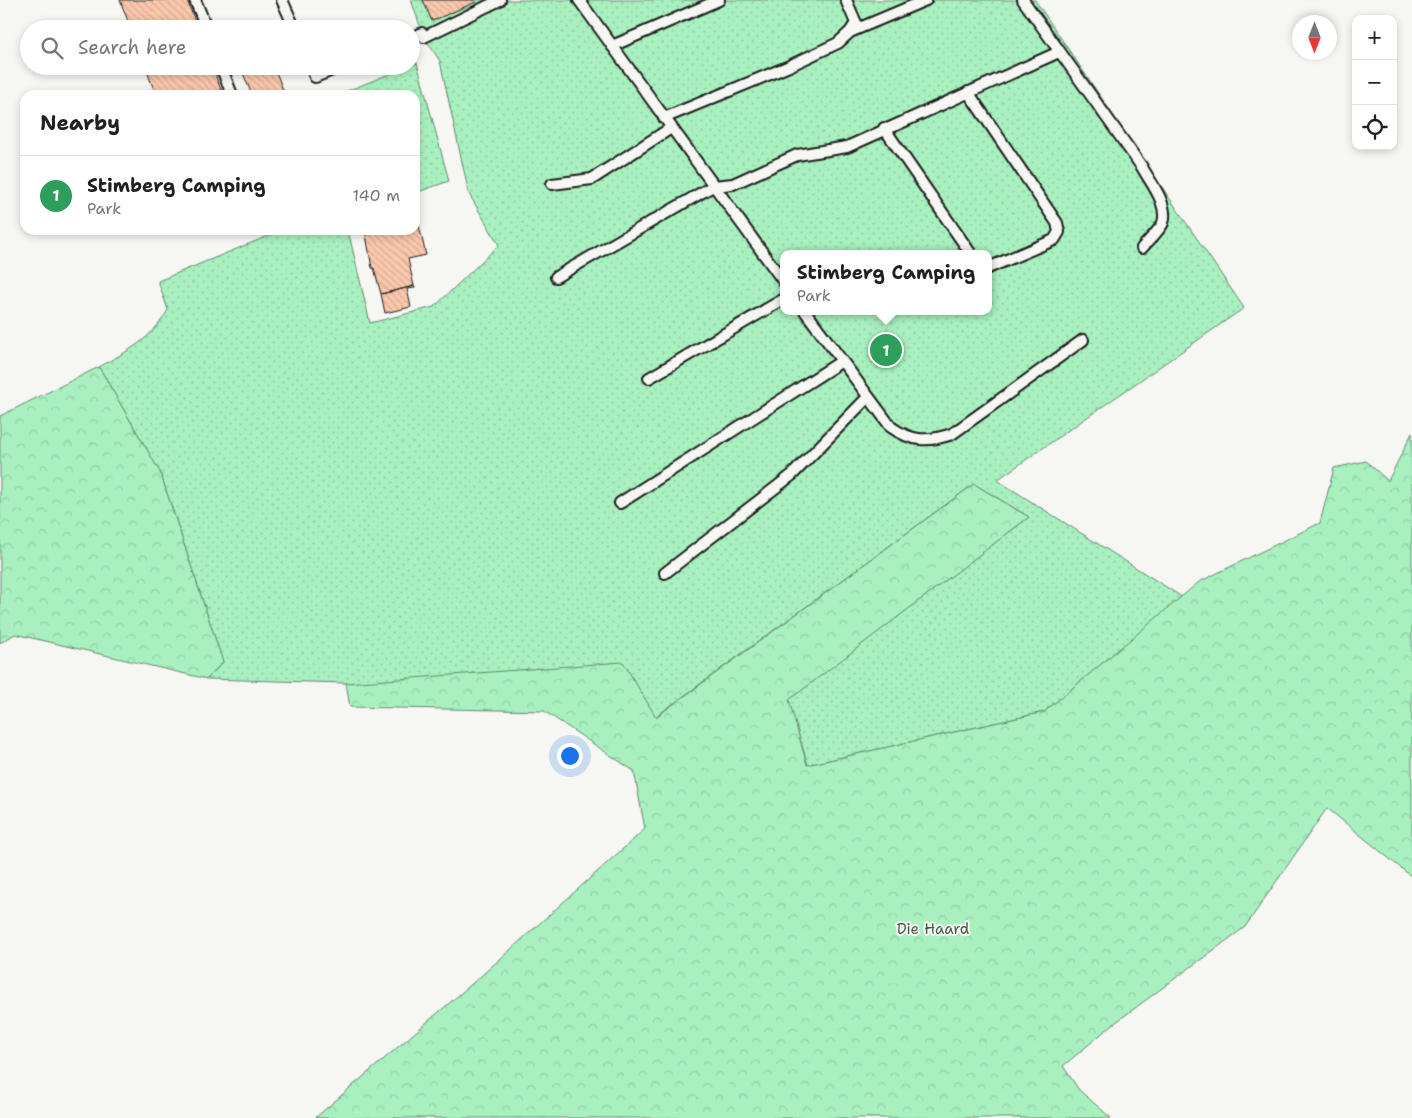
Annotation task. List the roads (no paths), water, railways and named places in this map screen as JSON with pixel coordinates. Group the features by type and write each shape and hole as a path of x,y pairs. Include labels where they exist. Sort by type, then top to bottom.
{"lane":[{"path":"196,0 204,20"},
{"path":"282,0 291,20"},
{"path":"420,36 500,0"},
{"path":"579,0 780,277"},
{"path":"612,46 719,0"},
{"path":"664,118 787,67 838,43 850,32 856,23 846,0"},
{"path":"850,32 926,0"},
{"path":"1023,0 1142,167 1158,194 1163,206 1163,223 1142,248"},
{"path":"556,277 713,186 733,184 797,155 847,146 1059,52"},
{"path":"224,75 230,90"},
{"path":"968,92 1057,223 1059,232 1054,240 992,266"},
{"path":"552,184 592,179 671,128"},
{"path":"884,128 968,250"},
{"path":"649,378 780,301"},
{"path":"808,315 891,427 902,435 916,440 936,440 952,434 1083,340"},
{"path":"620,503 842,361"},
{"path":"665,574 792,475 868,397"}],"place":[{"name":"Stimberg Camping","path":"886,350"}],"park label":[{"name":"Die Haard","path":"933,929"}]}
